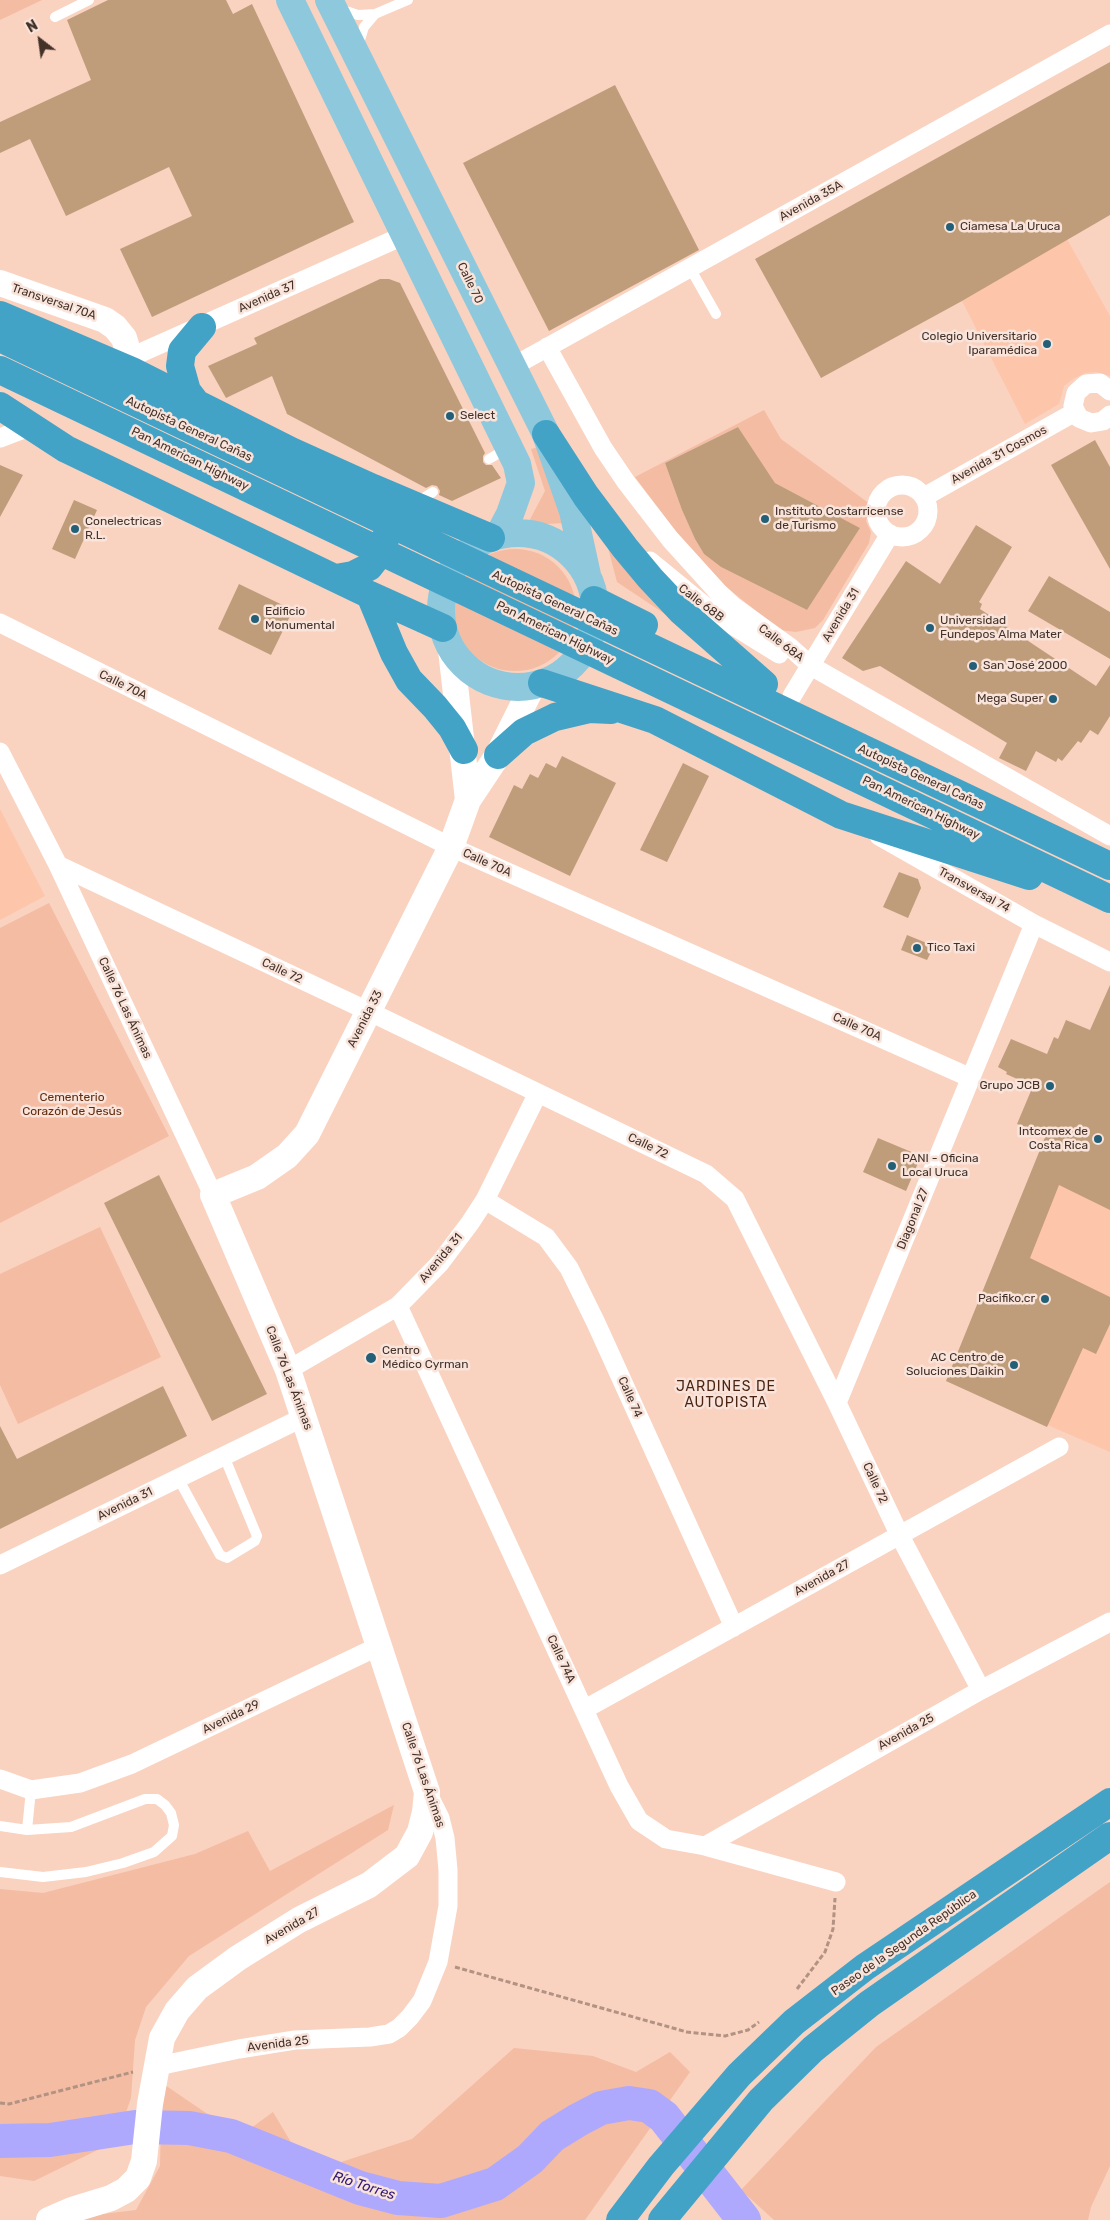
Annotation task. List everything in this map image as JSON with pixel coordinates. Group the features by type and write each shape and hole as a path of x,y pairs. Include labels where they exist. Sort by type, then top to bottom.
{"highway":[{"path":"0,315 131,365 197,404 291,451 373,488 423,499 495,537"},
{"path":"197,404 188,391 180,366 182,351 202,327"},
{"name":"Autopista General Cañas","path":"0,338 124,413 891,762 1110,866"},
{"name":"Pan American Highway","path":"0,370 124,413 879,788 1110,900"},
{"path":"0,406 66,449 336,578 447,639"},
{"path":"546,434 604,521 631,555 681,611 764,684"},
{"path":"336,578 353,575 368,567 380,554 384,545 387,537 388,520 383,503 373,488"},
{"path":"590,587 696,652 792,696 1110,866"},
{"path":"370,595 394,652 409,680 436,707 452,728 464,750"},
{"path":"655,720 656,686 661,675 676,661 696,652"},
{"path":"537,684 655,720 841,815 1110,900"},
{"path":"498,755 524,732 555,717 589,710 623,710"},
{"name":"Paseo de la Segunda República","path":"620,2220 661,2166 739,2075 794,2022 865,1967 1110,1802"},
{"path":"662,2220 761,2100 813,2049 869,2004 1110,1836"}],"main road":[{"path":"290,0 405,235 499,453 517,464 521,482 510,514 495,537"},
{"name":"Calle 70","path":"330,2 546,434 573,511 590,587"},
{"path":"524,533 550,540 571,554 590,587 594,617 590,635 583,651 565,670 537,684 509,687 486,680 466,668 447,639 440,606 445,584 461,559 472,548 495,537 524,533"}],"street":[{"name":"Avenida 35A","path":"512,367 1110,34"},
{"name":"Avenida 37","path":"131,365 202,327 405,235"},
{"name":"Transversal 70A","path":"0,283 106,320 124,338 131,365"},
{"name":"Calle 68A","path":"547,347 603,448 626,482 670,539 718,592 753,622 792,648 810,666 1110,836"},
{"path":"1110,391 1100,383 1093,383 1080,388 1073,399 1075,412 1084,422 1090,424 1103,421 1110,416"},
{"name":"Avenida 31 Cosmos","path":"924,497 1075,412"},
{"path":"0,421 66,449"},
{"path":"0,438 21,430"},
{"path":"904,485 918,491 924,497 928,511 926,519 918,531 904,536 890,534 879,523 876,516 878,500 882,494 896,486 904,485"},
{"name":"Calle 68B","path":"604,521 668,577 716,615 777,653 810,666"},
{"name":"Avenida 31","path":"792,696 890,534"},
{"name":"Calle 70A","path":"4,627 451,847 972,1078"},
{"name":"Avenida 33","path":"447,639 464,750 468,800"},
{"name":"Avenida 33","path":"213,1195 257,1177 288,1156 307,1134 451,847 468,800 498,755 537,684"},
{"name":"Calle 76 Las Ánimas","path":"0,752 58,865 213,1195 288,1370 427,1792 441,1825 448,1870 448,1906 438,1962 422,2001 410,2018 399,2028"},
{"name":"Transversal 74","path":"841,815 1034,924 1110,962"},
{"name":"Calle 72","path":"58,865 368,1011 706,1174 735,1198 837,1403 900,1536 981,1690"},
{"name":"Diagonal 27","path":"837,1403 1034,924"},
{"name":"Avenida 31","path":"288,1370 398,1306 440,1263 470,1223 484,1200 538,1093"},
{"name":"Calle 74","path":"484,1200 546,1237 569,1268 596,1323 734,1627"},
{"name":"Calle 74A","path":"398,1306 619,1786 639,1821 666,1839 705,1846 836,1882"},
{"name":"Avenida 31","path":"0,1566 304,1417"},
{"name":"Avenida 27","path":"584,1709 1059,1447"},
{"name":"Avenida 25","path":"705,1846 981,1690 1110,1622"},
{"name":"Avenida 29","path":"31,1790 80,1783 132,1764 379,1646"},
{"path":"0,1779 31,1790"},
{"name":"Avenida 27","path":"49,2220 72,2210 111,2198 126,2190 138,2178 144,2161 150,2104 162,2038 177,2011 197,1988 238,1958 299,1920 369,1885 407,1856 420,1832 427,1792"},
{"name":"Avenida 25","path":"158,2066 239,2048 295,2040 370,2037 389,2034 399,2028"}],"lane":[{"path":"56,16 89,0"},
{"path":"330,2 350,13 375,14 408,0"},
{"path":"357,56 360,37 364,27 375,14"},
{"path":"690,268 716,314"},
{"path":"178,1478 220,1555 227,1558 255,1542 257,1536 224,1456"},
{"path":"27,1830 31,1790"},
{"path":"0,1826 27,1830 71,1827 145,1799 157,1799 165,1805 171,1813 174,1824 172,1836 154,1852 123,1863 86,1872 43,1877 0,1872"}],"path":[{"path":"792,1994 825,1952 832,1929 836,1882"},
{"path":"438,1962 687,2032 725,2036 748,2030 760,2021"},
{"path":"0,2104 8,2104 158,2066"}],"shaded area":[{"name":"Colegio Universitario Iparamédica","path":"1067,239 1110,316 1110,376 1096,372 1085,373 1073,379 1064,386 1059,404 1025,424 962,301"},
{"path":"0,809 45,896 0,920"},
{"path":"1110,986 1110,1452 946,1381"}],"green space":[{"path":"0,0 42,0 0,20"},
{"path":"764,410 781,439 870,504 866,521 871,532 869,543 823,620 815,628 796,632 780,630 725,586 683,541 635,477","holes":["738,427 775,483 860,528 807,610 721,567 704,554 682,510 665,463"]},
{"path":"542,446 565,523 527,525 545,491 531,449"},
{"path":"602,525 704,640 617,582"},
{"path":"515,549 538,554 558,567 571,587 576,610 571,633 558,653 538,666 515,671 492,666 472,653 459,633 454,610 459,587 472,567 492,554"},
{"name":"Cementerio Corazón de Jesús","path":"49,903 169,1136 0,1223 0,928"},
{"path":"100,1227 161,1357 18,1424 0,1385 0,1274"},
{"path":"394,1805 388,1830 189,1956 146,2007 135,2040 131,2098 116,2141 34,2181 0,2176 0,1889 43,1893 195,1854 248,1831 270,1871"},
{"path":"1110,1882 1110,2166 1091,2207 1088,2220 774,2220 741,2190 876,2047"},
{"path":"514,2048 593,2056 636,2072 670,2052 690,2072 585,2220 67,2220 69,2218 136,2210 160,2166 162,2083 206,2113 247,2131 273,2112 295,2149 335,2164 412,2139"}],"building":[{"path":"108,0 226,0 233,14 252,4 354,222 152,317 120,249 192,216 169,167 66,216 30,139 0,153 0,122 91,80 67,20"},
{"name":"Ciamesa La Uruca","path":"1110,62 1110,215 962,301 821,378 755,259"},
{"path":"615,85 699,250 549,331 463,163"},
{"path":"380,279 389,279 400,283 485,453 483,462 486,465 492,465 501,478 452,501 439,495 440,491 437,486 432,485 426,488 287,414 272,376 226,398 208,366 257,344 254,338"},
{"name":"Instituto Costarricense de Turismo","path":"738,427 775,483 860,528 807,610 721,567 704,554 682,510 665,463"},
{"path":"1095,440 1110,467 1110,569 1051,465"},
{"path":"0,465 23,475 0,517"},
{"name":"Conelectricas R.L.","path":"74,500 97,510 75,559 52,549"},
{"name":"San José 2000","path":"976,525 1012,547 979,602 982,604 980,609 1096,686 1110,665 1110,716 1098,735 1090,730 1081,743 1078,741 1062,761 1058,758 1056,762 1036,751 1026,771 999,758 1007,743 880,666 863,671 842,658 906,561 940,584"},
{"path":"1049,576 1110,612 1110,659 1028,611"},
{"name":"Edificio Monumental","path":"239,584 293,610 271,655 218,629"},
{"path":"562,756 616,783 570,876 489,837 514,785 522,789 530,774 538,778 546,763 556,768"},
{"path":"683,763 709,776 667,862 640,850"},
{"path":"899,872 918,879 921,888 908,918 883,907"},
{"name":"Tico Taxi","path":"907,935 934,946 927,960 901,950"},
{"path":"1110,985 1110,1210 1059,1185 1030,1258 1110,1297 1110,1324 1096,1354 1083,1348 1047,1427 946,1381 1046,1135 1017,1124 1033,1086 1006,1074 1007,1072 998,1067 1011,1039 1047,1054 1054,1037 1058,1039 1066,1020 1090,1030"},
{"path":"878,1138 921,1156 906,1191 863,1172"},
{"path":"159,1175 267,1394 212,1421 104,1203"},
{"path":"163,1386 187,1436 0,1529 0,1426 17,1459"}],"waterway":[{"name":"Río Torres","path":"0,2141 50,2140 135,2127 189,2128 231,2136 360,2188 398,2198 441,2201 495,2184 530,2159 552,2136 578,2120 601,2108 629,2103 649,2106 664,2117 744,2220"}],"place":[{"name":"Ciamesa La Uruca","path":"950,227"},
{"name":"Colegio Universitario Iparamédica","path":"1047,344"},
{"name":"Select","path":"450,416"},
{"name":"Instituto Costarricense de Turismo","path":"765,519"},
{"name":"Conelectricas R.L.","path":"75,529"},
{"name":"Edificio Monumental","path":"255,619"},
{"name":"Universidad Fundepos Alma Mater","path":"930,628"},
{"name":"San José 2000","path":"973,666"},
{"name":"Mega Super","path":"1053,699"},
{"name":"Tico Taxi","path":"917,948"},
{"name":"Grupo JCB","path":"1050,1086"},
{"name":"Intcomex de Costa Rica","path":"1098,1139"},
{"name":"PANI - Oficina Local Uruca","path":"892,1166"},
{"name":"Pacifiko.cr","path":"1045,1299"},
{"name":"Centro Médico Cyrman","path":"371,1358"},
{"name":"AC Centro de Soluciones Daikin","path":"1014,1365"}],"district":[{"name":"JARDINES DE AUTOPISTA","path":"726,1395"}]}
